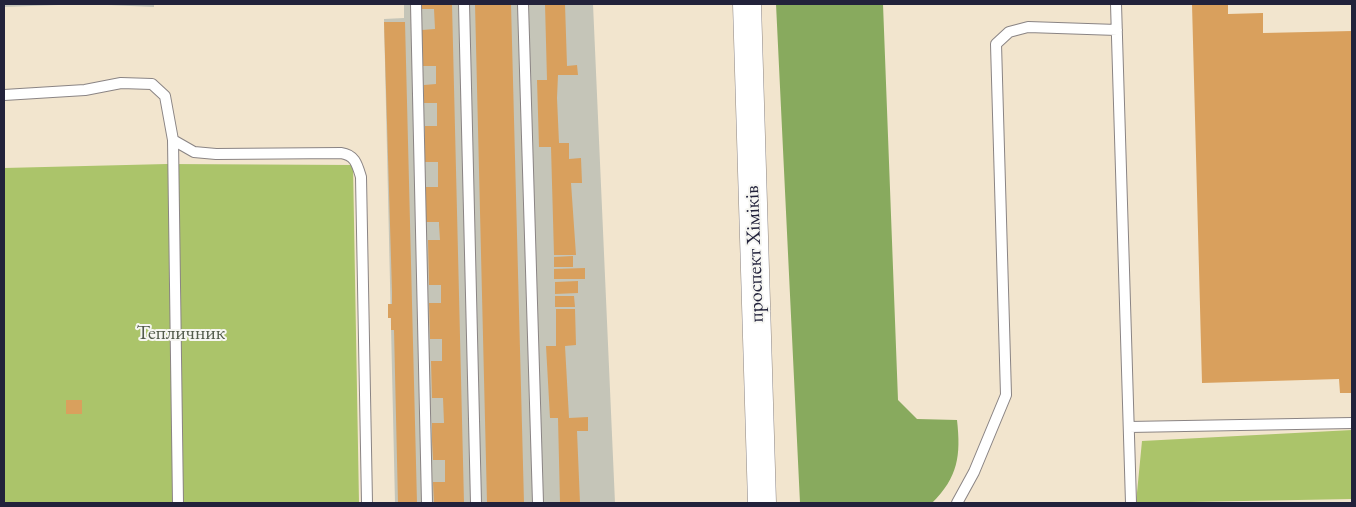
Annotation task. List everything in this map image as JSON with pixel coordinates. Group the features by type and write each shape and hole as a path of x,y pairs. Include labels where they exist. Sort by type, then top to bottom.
{"main road":[{"name":"проспект Хіміків","path":"747,4 762,503"}],"lane":[{"path":"416,4 427,503"},
{"path":"464,4 476,503"},
{"path":"523,4 538,503"},
{"path":"1116,4 1131,503"},
{"path":"957,503 974,472 1006,395 996,44 1009,32 1028,27 1117,30"},
{"path":"4,95 85,90 121,83 152,84 165,96 173,140 178,503"},
{"path":"173,140 194,152 341,153 349,154 357,161 361,177 367,503"},
{"path":"1129,427 1352,423"}],"shaded area":[{"path":"4,4 85,4 4,7"},
{"path":"85,4 154,4 154,7"},
{"path":"404,4 593,4 615,503 395,503 384,19 404,18"}],"green space":[{"path":"776,4 883,4 898,400 917,419 957,420 958,455 956,465 947,484 932,503 800,503"},
{"name":"Тепличник","path":"167,164 353,165 359,503 4,503 4,168"},
{"path":"1352,430 1352,499 1136,503 1142,441"}],"building":[{"path":"422,4 452,4 464,503 434,503 433,482 445,482 445,460 433,460 432,423 444,423 443,398 432,398 431,361 442,361 442,339 430,339 429,303 441,303 441,285 429,285 428,240 440,240 439,222 426,222 426,187 438,187 438,162 425,162 425,126 437,126 437,103 424,103 424,85 436,84 436,66 422,66 422,30 435,29 434,9 422,9"},
{"path":"475,4 511,4 524,503 487,503"},
{"path":"545,4 565,4 567,66 577,65 578,75 558,75 557,98 559,143 569,143 569,159 581,158 582,183 571,183 576,255 554,255 551,147 539,147 537,80 547,80"},
{"path":"1192,4 1228,4 1228,14 1263,13 1263,33 1352,31 1352,393 1340,393 1339,379 1202,383"},
{"path":"384,22 405,22 417,503 398,503 394,330 391,330 391,318 388,318 388,304 392,304 392,292"},
{"path":"573,256 573,267 554,267 554,257"},
{"path":"585,268 585,279 554,279 554,269"},
{"path":"578,281 578,293 555,294 555,282"},
{"path":"555,296 574,296 575,307 555,307"},
{"path":"556,309 575,309 576,345 565,346 569,418 588,417 588,431 577,431 580,503 560,503 558,418 550,418 546,346 556,346"},
{"path":"66,400 82,400 82,414 66,414"}]}
